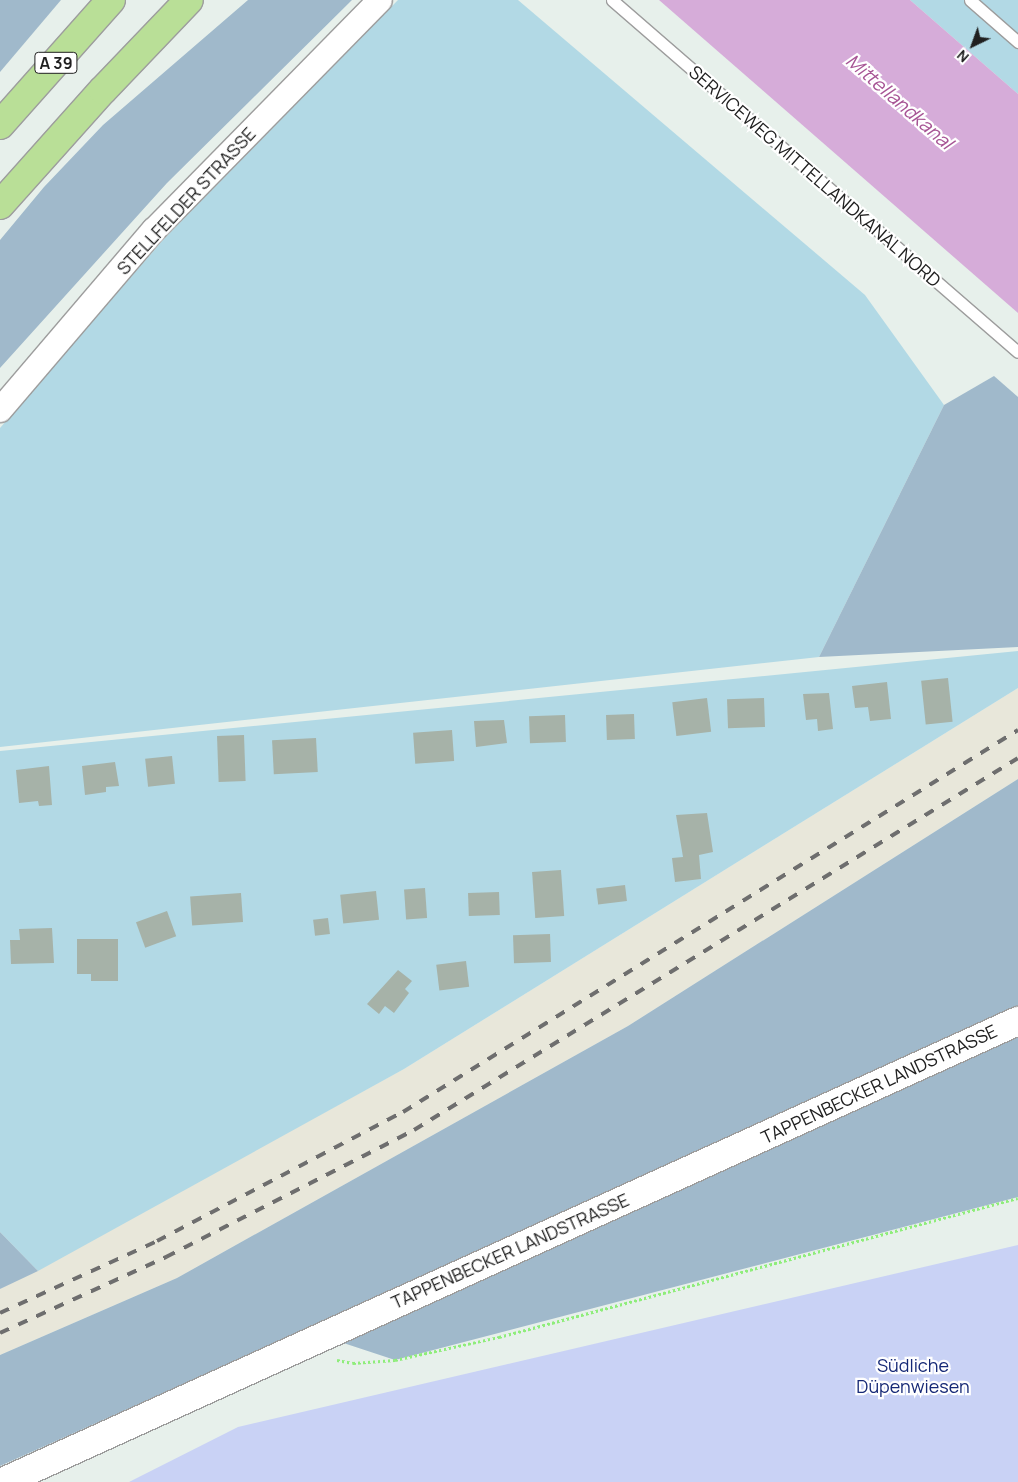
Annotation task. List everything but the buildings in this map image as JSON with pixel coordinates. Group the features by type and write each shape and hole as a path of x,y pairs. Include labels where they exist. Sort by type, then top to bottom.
{"highway":[{"name":"A 39","path":"0,125 111,0"},
{"path":"0,205 189,0"}],"street":[{"name":"STELLFELDER STRASSE","path":"0,410 154,230 380,0"},
{"name":"TAPPENBECKER LANDSTRASSE","path":"3,1482 1018,1020"}],"lane":[{"name":"SERVICEWEG MITTELLANDKANAL NORD","path":"612,0 1018,352"},
{"path":"970,0 1018,42"}],"path":[{"path":"327,1358 353,1363 395,1360 499,1337 1018,1198"}],"shaded area":[{"path":"0,0 61,0 0,72"},
{"path":"248,0 352,0 167,183 0,368 0,240 44,187 103,125"},
{"path":"398,0 518,0 865,295 944,405 819,657 0,747 0,428 163,240"},
{"path":"910,0 1018,0 1018,94"},
{"path":"994,376 1018,397 1018,647 819,657 944,405"},
{"path":"1018,651 1018,688 404,1069 38,1271 0,1232 0,751"},
{"path":"1018,688 1018,779 628,1026 177,1278 0,1355 0,1289 404,1069"},
{"path":"1018,779 1018,1197 395,1360 304,1330 0,1466 0,1355 177,1278 628,1026"},
{"path":"0,1232 38,1271 0,1289"}],"green space":[{"name":"Südliche Düpenwiesen","path":"1018,1245 1018,1482 129,1482 238,1427"}],"water":[{"name":"Mittellandkanal","path":"659,0 910,0 1018,94 1018,313"}],"railway":[{"path":"0,1313 157,1241 403,1112 1018,730"},
{"path":"0,1333 166,1257 414,1130 1018,758"}]}
